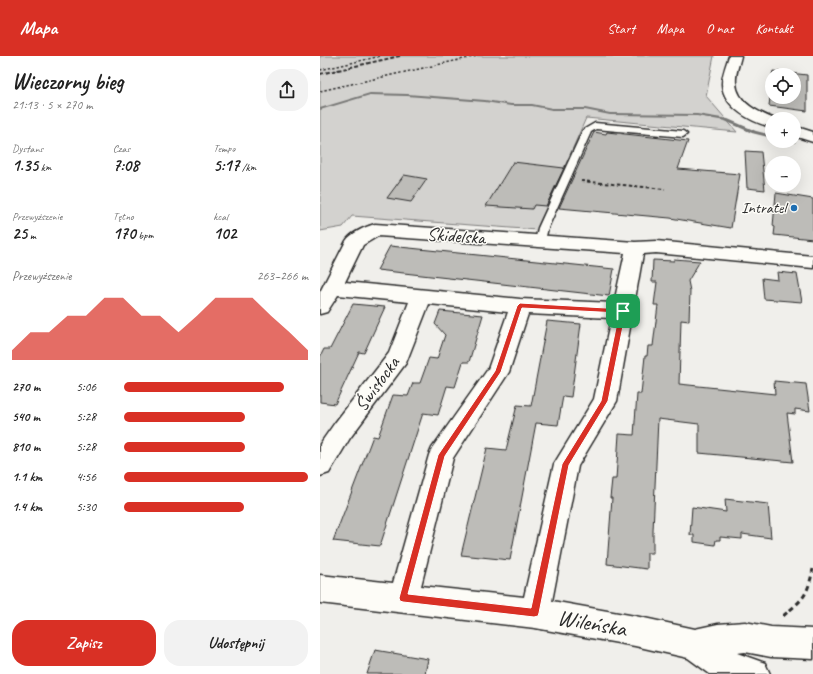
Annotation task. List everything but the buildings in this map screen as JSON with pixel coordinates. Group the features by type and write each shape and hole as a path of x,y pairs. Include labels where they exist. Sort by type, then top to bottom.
{"street":[{"path":"735,56 729,84 731,93 734,99 745,108 765,119"},
{"path":"801,133 813,137"},
{"name":"Skidelska","path":"320,307 333,288 354,241 376,230 635,248 656,247 813,262"},
{"path":"534,613 566,464 605,401 635,248"},
{"path":"333,288 520,306 623,311"},
{"name":"Świsłocka","path":"320,465 342,431 398,357 422,296"},
{"path":"403,598 441,455 498,372 520,306"},
{"name":"Wileńska","path":"320,589 534,613 635,631 695,644 721,663 754,674"},
{"name":"Wileńska","path":"695,644 718,639 744,637 771,642 813,644"}],"lane":[{"path":"540,242 543,228 587,130 594,126 683,134"}],"path":[{"path":"320,70 381,56"},
{"path":"320,91 477,56"},
{"path":"565,179 664,189"}],"shaded area":[{"path":"320,56 714,56 706,96 737,132 586,118 537,230 352,216 343,227 320,231"}],"waterway":[{"path":"320,109 370,94 407,95 485,101 511,105 532,105 552,109 585,109 610,114 697,115 726,120 765,135"}],"railway":[{"path":"320,74 400,56"}],"place":[{"name":"Intratel","path":"794,208"}],"route":[{"path":"520,306 623,311 605,401 566,464 534,613 403,598 441,455 498,372 520,306"}]}
